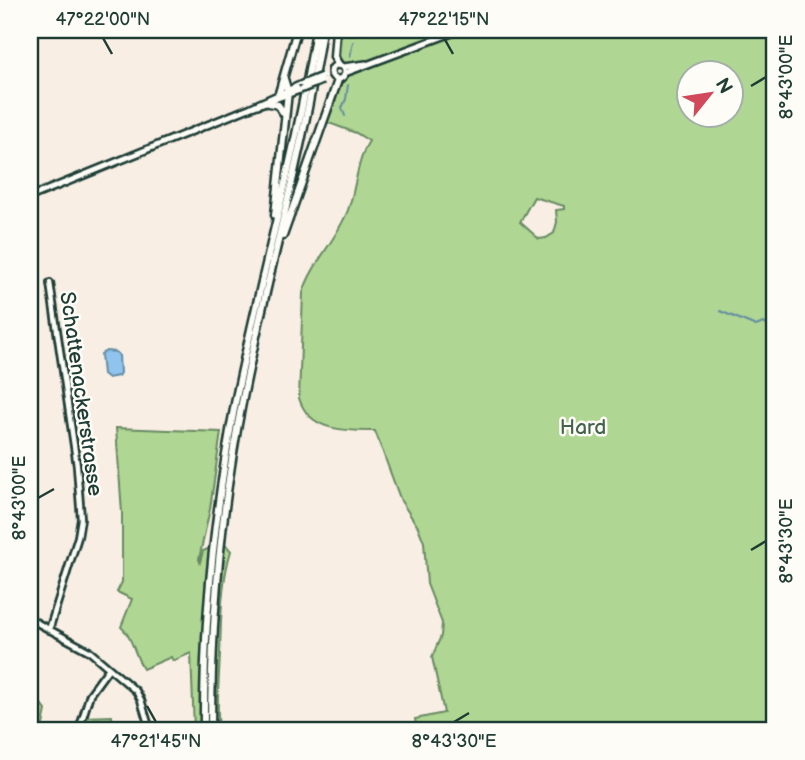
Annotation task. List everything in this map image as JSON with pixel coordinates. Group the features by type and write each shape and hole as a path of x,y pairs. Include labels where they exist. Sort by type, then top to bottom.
{"highway":[{"path":"279,93 298,30"},
{"path":"204,730 205,648 220,493 239,387 297,135 316,30"},
{"path":"211,730 214,616 224,512 243,397 303,139 322,30"},
{"path":"336,30 334,55 343,68"},
{"path":"273,264 334,77"},
{"path":"272,243 287,92 284,79"},
{"path":"269,103 279,106 285,116"}],"main road":[{"path":"334,77 333,67 366,64 460,30"},
{"path":"249,108 269,103 287,92 322,79 344,77 343,68"},
{"path":"30,197 287,92"}],"street":[{"name":"Schattenackerstrasse","path":"49,630 78,537 81,519 75,452 50,283"},
{"path":"30,619 84,648 109,668 140,697 150,730"},
{"path":"79,730 90,694 109,668"}],"green space":[{"name":"Hard","path":"341,30 367,34 383,30 775,30 775,730 417,730 415,719 444,713 432,657 441,636 442,623 427,584 424,542 418,527 401,501 375,431 341,430 320,423 311,418 299,398 303,293 348,210 369,141 326,122 339,85 347,77 339,65","holes":["534,197 564,206 564,209 556,210 554,233 546,238 539,239 520,222"]},
{"path":"116,428 221,432 210,509 199,559 200,562 203,551 210,548 203,630 201,730 194,730 191,653 173,661 171,657 143,669 121,627 132,599 117,592 122,582 122,513"},
{"path":"226,545 231,551 222,601 219,730 214,730 216,646 223,546"},
{"path":"30,681 36,684 33,694 46,710 42,730 30,730"},
{"path":"112,716 112,723 121,721 122,730 79,730 83,717"}],"water":[{"path":"106,351 119,355 118,376 108,378 103,374 101,354"}],"waterway":[{"path":"350,30 352,36"},
{"path":"350,57 353,42"},
{"path":"345,116 342,108 348,85"},
{"path":"720,311 756,326 763,323 775,329"}]}
